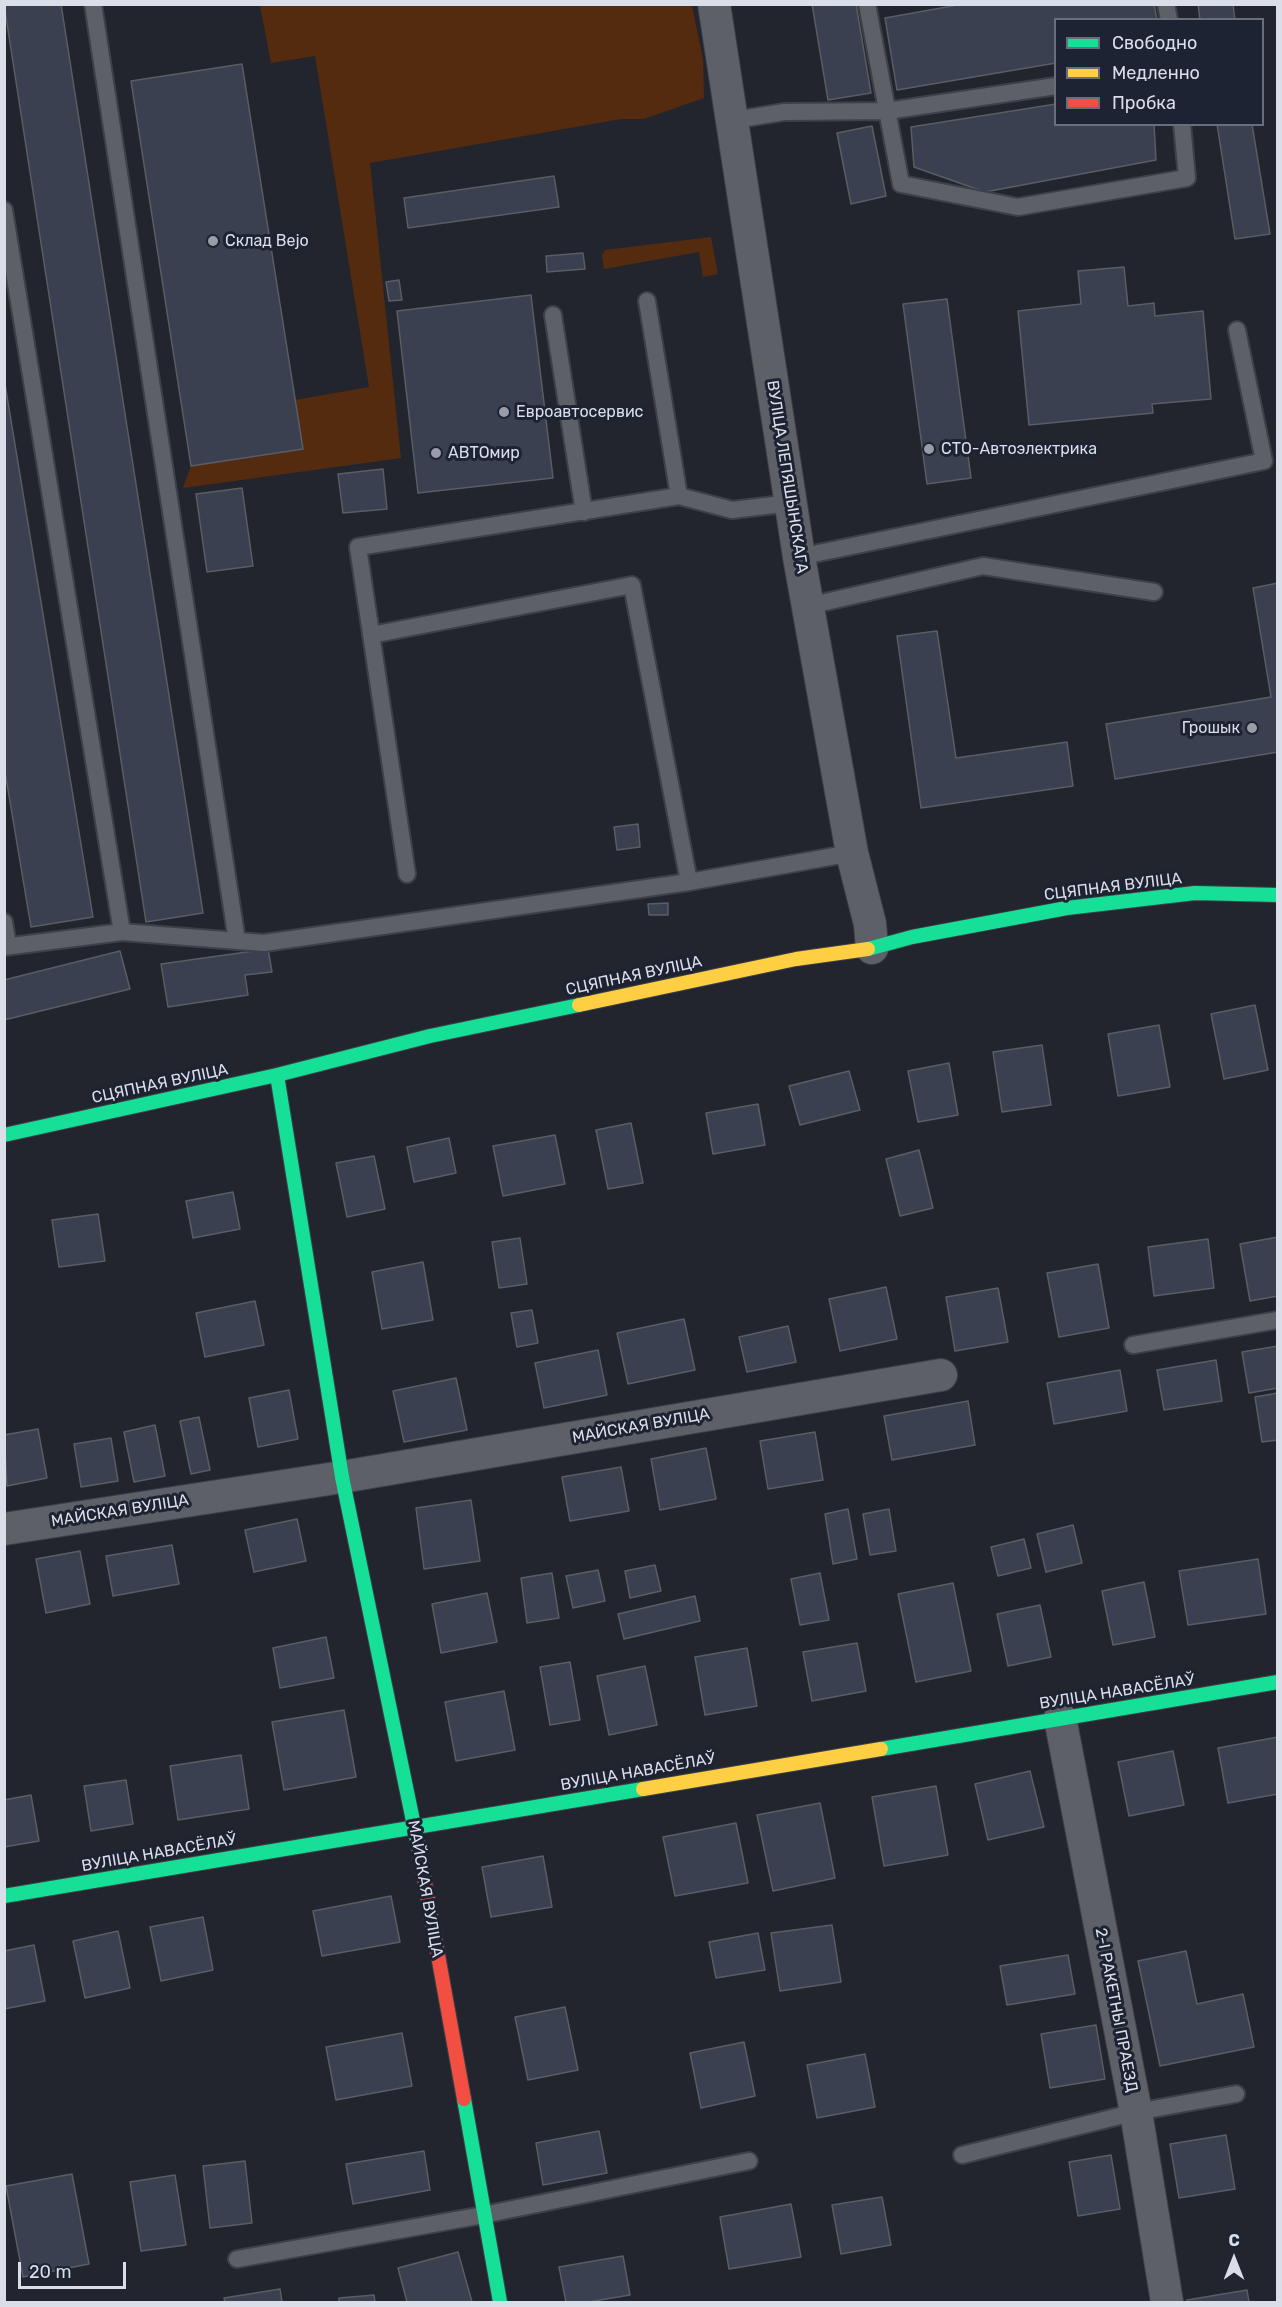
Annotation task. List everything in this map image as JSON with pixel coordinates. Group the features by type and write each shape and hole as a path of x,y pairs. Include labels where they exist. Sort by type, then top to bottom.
{"main road":[{"name":"СЦЯПНАЯ ВУЛІЦА","path":"4,1135 277,1075 430,1035 796,959 872,948 912,936 1067,908 1195,893 1278,895"},
{"name":"МАЙСКАЯ ВУЛІЦА","path":"277,1075 342,1477 415,1827 500,2302"},
{"name":"ВУЛІЦА НАВАСЁЛАЎ","path":"4,1896 1278,1682"}],"street":[{"name":"ВУЛІЦА ЛЕПЯШЫНСКАГА","path":"714,4 734,120 799,557 852,853 870,924 872,948"},
{"name":"МАЙСКАЯ ВУЛІЦА","path":"4,1529 342,1477 941,1375"},
{"name":"2-І РАКЕТНЫ ПРАЕЗД","path":"1060,1718 1136,2112 1167,2302"}],"lane":[{"path":"93,4 237,941"},
{"path":"870,5 901,184 1018,207 1187,178 1182,126"},
{"path":"734,120 784,112 887,111 1054,86"},
{"path":"4,210 122,932"},
{"path":"647,302 679,496"},
{"path":"553,315 584,512"},
{"path":"799,557 1264,461 1237,330"},
{"path":"407,874 358,547 679,496 732,510 791,503"},
{"path":"808,606 983,566 1154,592"},
{"path":"371,635 633,585 689,882"},
{"path":"4,922 6,947 122,932 264,943 689,882 852,853"},
{"path":"1133,1345 1278,1320"},
{"path":"962,2155 1136,2112 1236,2094"},
{"path":"237,2259 483,2215 749,2161"}],"shaded area":[{"path":"260,5 692,5 703,60 704,98 644,119 621,119 370,163 401,458 183,488 191,466 302,449 295,400 369,387 315,56 271,63"},
{"path":"711,237 718,274 703,277 699,252 604,269 602,255 605,250"}],"building":[{"path":"4,4 61,4 203,913 146,922"},
{"path":"812,4 856,4 871,93 828,100"},
{"path":"963,4 1154,4 1157,18 1054,18 1054,63 897,90 885,18"},
{"path":"1198,4 1233,4 1235,18 1200,18"},
{"name":"Склад Bejo","path":"242,64 303,449 191,466 131,81"},
{"path":"1054,104 1054,126 1154,126 1156,160 985,192 914,167 911,127"},
{"path":"872,126 886,196 851,204 837,133"},
{"path":"1217,126 1252,126 1270,234 1235,239"},
{"path":"554,176 559,207 408,228 404,198"},
{"path":"583,253 585,269 547,272 546,256"},
{"path":"1124,267 1128,306 1154,303 1155,316 1203,311 1211,399 1152,404 1153,413 1029,425 1018,311 1081,304 1078,271"},
{"path":"399,280 402,300 389,301 386,282"},
{"path":"531,295 553,478 418,493 397,311"},
{"path":"947,299 971,478 927,484 903,304"},
{"path":"4,378 93,917 31,927 4,766"},
{"path":"383,469 387,509 343,513 338,474"},
{"path":"242,488 253,566 207,572 196,494"},
{"path":"1278,583 1278,752 1115,779 1106,724 1271,697 1253,588"},
{"path":"937,631 956,758 1067,742 1073,786 921,808 897,636"},
{"path":"638,824 640,847 617,850 614,827"},
{"path":"668,903 668,915 649,915 648,904"},
{"path":"268,949 272,972 245,975 248,995 168,1007 161,964"},
{"path":"120,951 130,989 4,1020 4,980"},
{"path":"1255,1005 1268,1070 1224,1079 1211,1014"},
{"path":"1159,1025 1170,1087 1118,1096 1108,1034"},
{"path":"1042,1045 1051,1105 1002,1112 993,1052"},
{"path":"949,1063 958,1115 918,1122 908,1071"},
{"path":"849,1071 860,1110 800,1125 789,1086"},
{"path":"758,1104 765,1145 713,1154 706,1113"},
{"path":"631,1123 643,1183 608,1189 596,1130"},
{"path":"555,1135 565,1184 503,1196 493,1146"},
{"path":"449,1138 456,1173 414,1182 407,1147"},
{"path":"919,1150 933,1208 900,1216 886,1159"},
{"path":"374,1156 385,1209 347,1217 336,1163"},
{"path":"233,1192 240,1229 193,1238 186,1201"},
{"path":"98,1214 105,1261 59,1267 52,1220"},
{"path":"1278,1237 1278,1296 1250,1301 1240,1244"},
{"path":"520,1238 527,1284 499,1288 492,1242"},
{"path":"1208,1239 1214,1288 1154,1296 1148,1247"},
{"path":"423,1262 433,1320 382,1329 372,1272"},
{"path":"1098,1264 1109,1328 1059,1337 1047,1273"},
{"path":"886,1287 897,1339 840,1351 829,1299"},
{"path":"998,1288 1008,1342 955,1351 946,1297"},
{"path":"255,1301 264,1345 205,1357 196,1313"},
{"path":"532,1310 538,1343 517,1347 511,1313"},
{"path":"684,1319 695,1370 628,1384 617,1333"},
{"path":"788,1326 796,1362 747,1372 739,1337"},
{"path":"1278,1346 1278,1388 1249,1393 1242,1352"},
{"path":"598,1350 607,1395 544,1408 535,1363"},
{"path":"1216,1360 1222,1401 1164,1410 1157,1370"},
{"path":"1120,1370 1127,1411 1054,1424 1047,1383"},
{"path":"456,1378 467,1430 404,1442 393,1391"},
{"path":"289,1390 298,1439 258,1447 249,1398"},
{"path":"1278,1393 1278,1440 1262,1442 1255,1397"},
{"path":"968,1401 975,1445 892,1460 884,1416"},
{"path":"199,1417 210,1470 191,1474 180,1421"},
{"path":"155,1425 165,1476 134,1482 124,1432"},
{"path":"38,1429 47,1478 7,1486 4,1435"},
{"path":"815,1432 823,1480 768,1489 760,1441"},
{"path":"111,1438 118,1481 81,1487 74,1444"},
{"path":"706,1448 716,1499 660,1510 651,1459"},
{"path":"621,1467 629,1511 570,1521 562,1477"},
{"path":"471,1500 480,1561 424,1569 416,1508"},
{"path":"848,1509 857,1559 833,1564 825,1514"},
{"path":"889,1509 896,1551 870,1555 863,1514"},
{"path":"297,1519 306,1561 254,1572 245,1530"},
{"path":"1073,1525 1082,1563 1046,1572 1037,1534"},
{"path":"1024,1539 1031,1568 998,1576 991,1547"},
{"path":"172,1545 179,1584 113,1596 106,1556"},
{"path":"80,1551 90,1604 46,1613 36,1559"},
{"path":"1258,1559 1266,1614 1188,1625 1179,1571"},
{"path":"655,1565 661,1591 630,1598 625,1571"},
{"path":"598,1570 605,1601 573,1608 566,1576"},
{"path":"552,1573 559,1618 527,1623 521,1578"},
{"path":"820,1573 829,1620 800,1625 791,1579"},
{"path":"1144,1582 1155,1637 1113,1645 1102,1591"},
{"path":"953,1583 971,1671 916,1682 898,1594"},
{"path":"487,1593 497,1642 441,1653 432,1604"},
{"path":"695,1596 700,1621 624,1639 618,1614"},
{"path":"1040,1605 1051,1657 1008,1666 997,1614"},
{"path":"326,1637 334,1678 280,1688 273,1648"},
{"path":"857,1643 866,1691 812,1701 803,1652"},
{"path":"747,1648 757,1706 705,1715 695,1657"},
{"path":"570,1662 580,1720 550,1725 540,1667"},
{"path":"645,1666 657,1725 609,1735 597,1676"},
{"path":"504,1691 515,1750 456,1761 445,1702"},
{"path":"344,1710 356,1777 284,1790 272,1722"},
{"path":"1278,1737 1278,1794 1228,1803 1218,1748"},
{"path":"1173,1751 1184,1805 1129,1816 1118,1762"},
{"path":"241,1755 249,1809 178,1820 170,1766"},
{"path":"1030,1771 1044,1827 988,1840 975,1784"},
{"path":"126,1780 133,1824 91,1831 84,1786"},
{"path":"936,1786 948,1855 884,1866 872,1797"},
{"path":"31,1795 39,1841 4,1847 4,1800"},
{"path":"820,1803 835,1878 773,1891 757,1815"},
{"path":"736,1823 748,1883 675,1896 663,1837"},
{"path":"543,1856 552,1907 491,1917 482,1867"},
{"path":"391,1896 400,1942 322,1956 313,1911"},
{"path":"203,1917 213,1970 161,1981 150,1927"},
{"path":"832,1925 841,1982 780,1991 771,1933"},
{"path":"118,1931 130,1988 85,1998 73,1941"},
{"path":"758,1933 765,1970 716,1978 709,1942"},
{"path":"34,1945 45,2001 4,2009 4,1951"},
{"path":"1186,1951 1197,2004 1243,1994 1254,2047 1160,2066 1138,1961"},
{"path":"1068,1955 1075,1994 1007,2005 1000,1966"},
{"path":"565,2007 578,2070 528,2080 515,2017"},
{"path":"1096,2025 1105,2079 1050,2088 1041,2034"},
{"path":"402,2033 412,2086 336,2100 326,2047"},
{"path":"744,2042 755,2096 701,2108 690,2053"},
{"path":"865,2054 875,2107 817,2118 807,2065"},
{"path":"599,2131 607,2173 543,2185 536,2143"},
{"path":"1226,2135 1235,2189 1179,2198 1170,2144"},
{"path":"424,2151 430,2190 353,2204 346,2164"},
{"path":"1111,2155 1120,2209 1078,2216 1069,2162"},
{"path":"245,2161 252,2223 210,2228 203,2166"},
{"path":"72,2174 89,2264 23,2277 6,2186"},
{"path":"175,2175 186,2245 141,2251 130,2182"},
{"path":"882,2197 891,2245 841,2254 832,2205"},
{"path":"791,2204 801,2257 729,2269 720,2217"},
{"path":"458,2252 472,2302 407,2302 398,2268"},
{"path":"623,2256 630,2295 588,2302 566,2302 559,2267"},
{"path":"280,2289 282,2302 225,2302 224,2298"},
{"path":"1247,2290 1249,2302 1187,2302 1187,2300"},
{"path":"374,2295 375,2302 339,2302 339,2298"}],"traffic: fast":[{"path":"868,949 912,937 1067,908 1195,893 1278,895"},
{"path":"4,1135 277,1075 430,1036 579,1005"},
{"path":"277,1075 342,1477 419,1850"},
{"path":"881,1749 1278,1682"},
{"path":"4,1896 643,1789"},
{"path":"464,2099 500,2302"}],"traffic: slow":[{"path":"579,1005 796,959 868,949"},
{"path":"643,1789 881,1749"}],"traffic: jam":[{"path":"419,1850 464,2099"}],"place":[{"name":"Склад Bejo","path":"213,241"},
{"name":"Евроавтосервис","path":"504,412"},
{"name":"СТО-Автоэлектрика","path":"929,449"},
{"name":"АВТОмир","path":"436,453"},
{"name":"Грошык","path":"1252,728"}]}
